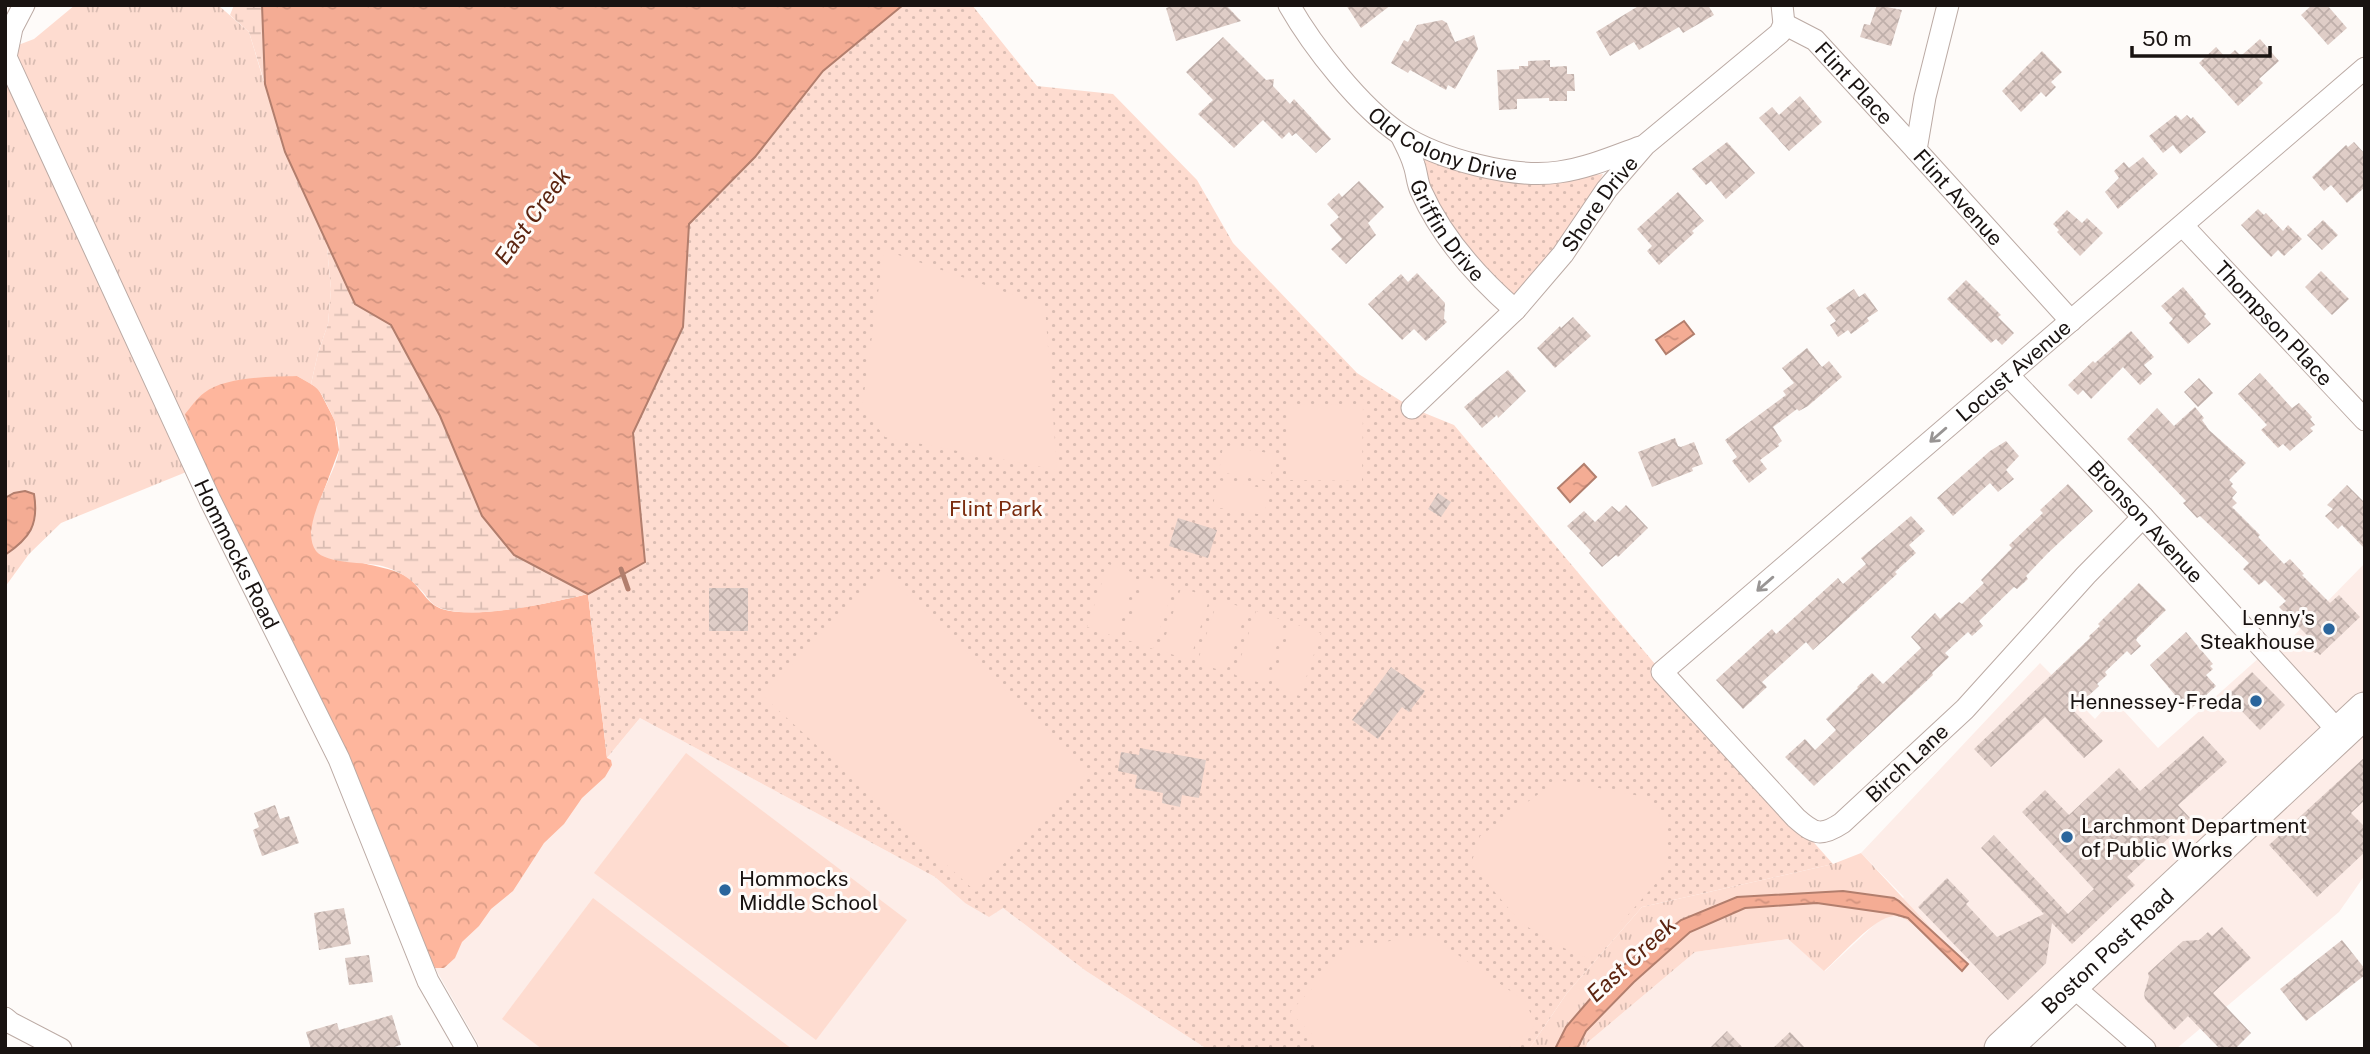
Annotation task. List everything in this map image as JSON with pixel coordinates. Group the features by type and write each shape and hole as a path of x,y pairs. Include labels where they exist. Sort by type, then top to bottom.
{"main road":[{"name":"Boston Post Road","path":"2002,1049 2365,710"}],"street":[{"name":"Hommocks Road","path":"24,5 12,28 6,56 210,500 339,759 428,981 467,1049"},
{"name":"Old Colony Drive","path":"1289,5 1315,46 1376,114 1401,135 1454,159 1524,173 1557,172 1598,163 1645,145"},
{"name":"Flint Avenue","path":"1948,5 1924,97 1916,150 2071,321"},
{"name":"Flint Place","path":"1783,15 1815,40 1916,150"},
{"name":"Shore Drive","path":"1412,408 1514,310 1563,254 1608,188 1645,145 1780,33 1783,15"},
{"name":"Locust Avenue","path":"1662,672 2365,68"},
{"name":"Griffin Drive","path":"1401,135 1414,164 1419,187 1433,217 1454,248 1514,310"},
{"name":"Thompson Place","path":"2183,226 2365,420"},
{"name":"Bronson Avenue","path":"2008,375 2143,517 2340,733"},
{"name":"Birch Lane","path":"1662,672 1796,818 1810,830 1822,833 1830,831 1842,823 1965,709 2086,575 2143,517"},
{"path":"2071,985 2145,1049"},
{"path":"5,1018 61,1049"}],"shaded area":[{"path":"2365,563 2365,875 2339,912 2176,1049 2158,1049 2072,981 1997,1049 1586,1049 1587,1043 1695,952 1788,939 1825,971 1904,897 1861,853 2040,663 2095,719 2113,699 2158,748 2270,648 2276,654"},
{"name":"Hommocks Middle School","path":"640,718 935,877 965,903 1003,908 1086,971 1207,1049 481,1049 435,968"}],"green space":[{"path":"75,5 218,5 249,32 285,152 326,237 331,289 328,324 311,384 297,376 201,466 61,523 29,554 5,587 5,50 34,39"},
{"path":"234,5 262,5 265,84 249,32 230,15"},
{"name":"Flint Park","path":"903,5 972,5 1037,86 1113,94 1197,180 1233,243 1357,373 1412,408 1454,425 1660,670 1833,864 1642,907 1567,993 1529,1049 1207,1049 1086,971 1003,908 989,917 965,903 935,877 640,718 607,758 588,594 645,562 633,433 683,327 689,224 755,157 823,71"},
{"path":"1419,158 1497,179 1556,180 1603,174 1588,204 1521,292 1512,296 1446,232"},
{"path":"326,237 355,304 391,325 514,555 588,594 489,612 450,611 434,605 413,583 393,570 328,558 316,551 312,541 312,528 339,450 337,429 331,413 320,392 311,384 328,324 331,289"},
{"path":"884,250 1045,306 1057,470 885,437 862,408"},
{"path":"297,376 318,388 335,421 339,450 311,533 356,560 404,575 434,605 447,610 486,612 588,594 607,758 612,765 605,777 582,798 564,824 544,843 513,891 491,909 479,926 462,942 455,958 444,968 435,968 201,466 185,414 204,393 224,383 249,378"},
{"path":"1287,404 1363,405 1362,481 1286,480"},
{"path":"1223,446 1275,454 1270,481 1219,472"},
{"path":"1217,480 1269,489 1264,515 1213,507"},
{"path":"1108,564 1137,574 1116,637 1087,627"},
{"path":"881,570 1092,773 976,892 763,696"},
{"path":"1145,576 1174,586 1153,649 1124,639"},
{"path":"1181,588 1210,597 1190,660 1161,651"},
{"path":"1218,599 1247,609 1226,672 1197,663"},
{"path":"1256,611 1285,621 1264,684 1235,675"},
{"path":"1292,623 1321,633 1300,696 1271,686"},
{"path":"686,753 907,920 816,1040 594,873"},
{"path":"1558,780 1650,798 1666,823 1665,873 1589,959 1557,945 1521,923 1471,864 1480,836"},
{"path":"1861,853 1943,941 1920,918 1894,898 1737,897 1681,920 1566,1027 1555,1049 1529,1049 1567,993 1642,907 1833,864"},
{"path":"593,898 792,1049 542,1049 502,1019"},
{"path":"1817,903 1894,914 1908,918 1923,932 1902,917 1886,918 1867,930 1824,971 1788,939 1695,952 1587,1043 1586,1049 1577,1049 1586,1031 1690,932 1745,908"},
{"path":"1429,935 1525,1001 1536,1025 1507,1049 1326,1049 1290,1012 1351,947"}],"water":[{"path":"262,5 903,5 823,71 755,157 689,224 683,327 633,433 645,562 588,594 514,555 482,516 440,416 391,325 355,304 285,152 265,84"},
{"path":"1684,321 1694,334 1666,354 1656,340"},
{"path":"1584,464 1596,477 1570,502 1558,488"},
{"path":"25,491 34,494 34,522 21,543 5,555 5,498"},
{"path":"1843,891 1894,898 1968,964 1962,971 1908,918 1894,914 1817,903 1745,908 1690,932 1634,982 1586,1031 1577,1049 1555,1049 1566,1027 1610,976 1681,920 1737,897"}],"building":[{"path":"1175,5 1226,5 1241,21 1176,41 1166,8"},
{"path":"1346,5 1391,5 1361,28"},
{"path":"1640,5 1708,5 1714,15 1683,33 1679,27 1639,50 1634,42 1610,56 1596,32"},
{"path":"1877,5 1902,10 1891,46 1860,37 1864,24 1870,25"},
{"path":"2312,5 2327,5 2347,28 2328,45 2301,15"},
{"path":"1442,20 1447,23 1455,42 1474,35 1478,49 1455,89 1448,85 1446,90 1391,63 1404,40 1408,42 1417,25"},
{"path":"1223,37 1266,80 1274,79 1273,86 1290,104 1294,99 1331,139 1316,153 1296,133 1292,136 1289,132 1282,139 1263,120 1234,148 1198,114 1213,100 1186,72"},
{"path":"2260,39 2279,61 2259,79 2263,83 2238,106 2199,63 2216,47 2226,58 2235,50 2241,56"},
{"path":"2042,51 2062,72 2051,82 2056,87 2046,97 2041,92 2021,112 2002,91"},
{"path":"1550,60 1550,67 1567,66 1567,74 1574,74 1575,91 1567,91 1567,101 1549,101 1549,98 1517,99 1517,109 1499,110 1497,70 1519,69 1519,66 1528,66 1528,61"},
{"path":"1800,96 1822,122 1789,151 1759,118 1772,107 1779,115"},
{"path":"2176,115 2181,120 2187,115 2191,119 2193,117 2206,132 2180,154 2173,145 2163,153 2149,136"},
{"path":"1727,142 1755,173 1726,199 1711,181 1706,185 1692,169"},
{"path":"2354,142 2365,154 2365,187 2347,203 2331,185 2324,191 2312,177 2346,145 2348,147"},
{"path":"2143,157 2158,174 2118,209 2105,192 2119,178 2114,171 2124,162 2129,168"},
{"path":"1359,181 1384,207 1368,223 1376,235 1346,264 1331,249 1342,239 1330,225 1339,217 1327,204 1339,193 1342,197"},
{"path":"1678,192 1704,221 1659,265 1647,251 1652,246 1637,229"},
{"path":"2258,209 2264,215 2266,213 2283,231 2288,225 2302,239 2284,256 2278,250 2271,257 2241,225"},
{"path":"2067,210 2082,223 2087,218 2103,233 2080,256 2057,232 2059,230 2053,224"},
{"path":"2323,220 2338,235 2322,250 2307,235"},
{"path":"2321,271 2349,299 2332,315 2305,287"},
{"path":"1417,273 1445,303 1444,319 1447,322 1426,341 1414,329 1402,340 1368,304 1401,274 1408,282"},
{"path":"1966,280 2001,315 1998,317 2014,333 2002,345 1996,339 1991,343 1947,299"},
{"path":"2183,287 2211,324 2188,344 2169,323 2173,319 2161,306"},
{"path":"1854,289 1859,297 1865,293 1878,311 1851,334 1848,330 1838,337 1830,325 1836,321 1826,308"},
{"path":"1573,317 1591,336 1555,368 1537,348"},
{"path":"2131,331 2154,357 2144,365 2152,374 2140,385 2123,367 2091,399 2083,390 2078,395 2068,385"},
{"path":"1807,348 1822,367 1829,361 1842,377 1808,406 1799,411 1797,409 1773,427 1782,441 1760,460 1767,469 1749,483 1732,461 1737,457 1725,440 1786,395 1783,391 1794,383 1782,368"},
{"path":"1508,370 1526,391 1498,418 1497,415 1482,428 1464,407"},
{"path":"2260,373 2292,408 2299,403 2312,417 2310,419 2315,425 2310,428 2313,431 2290,451 2283,444 2278,448 2261,430 2267,425 2238,394"},
{"path":"2199,378 2213,393 2198,407 2184,392"},
{"path":"2195,407 2209,430 2246,463 2229,480 2237,492 2232,498 2237,503 2232,507 2284,564 2290,559 2330,603 2339,595 2360,617 2320,655 2303,641 2308,636 2279,607 2286,601 2265,580 2259,585 2243,569 2249,563 2200,516 2197,518 2183,503 2186,501 2127,439 2157,408 2174,426"},
{"path":"1675,438 1681,447 1694,442 1703,464 1692,468 1693,471 1652,487 1638,452"},
{"path":"2006,441 2019,456 2006,470 2014,479 1998,492 1990,483 1953,516 1937,498 1990,451"},
{"path":"2068,484 2093,511 2026,576 2028,579 2017,589 2014,587 1979,621 1983,626 1972,636 1968,632 1945,653 1949,657 1933,675 1814,786 1785,757 1805,739 1815,750 1836,730 1826,719 1872,673 1883,684 1921,648 1911,637 1935,613 1940,619 1959,602 1962,604 1984,583 1981,580 2012,548 2009,545 2043,513 2040,510"},
{"path":"2347,485 2365,503 2365,549 2342,525 2338,529 2325,516 2333,509 2327,505"},
{"path":"1438,493 1451,502 1441,517 1428,509"},
{"path":"1626,505 1648,528 1618,557 1616,555 1602,567 1567,526 1584,511 1595,522 1612,506 1619,512"},
{"path":"1911,516 1925,531 1909,545 1916,553 1895,572 1897,574 1813,650 1806,642 1762,682 1767,687 1743,709 1716,680 1772,629 1776,634 1838,578 1843,584 1866,564 1861,558"},
{"path":"1178,518 1217,530 1208,558 1169,546"},
{"path":"2139,583 2166,610 2137,638 2141,646 2131,655 2127,651 2105,672 2107,675 2097,684 2099,686 2073,710 2103,741 2084,758 2045,717 1991,767 1974,749 2090,638 2100,626 2098,624"},
{"path":"709,588 748,588 748,631 709,631"},
{"path":"2186,632 2213,664 2210,666 2213,669 2206,675 2216,686 2192,708 2183,698 2180,701 2150,665"},
{"path":"1391,667 1425,691 1409,712 1402,707 1378,739 1352,720"},
{"name":"Hennessey-Freda","path":"2252,672 2285,705 2260,730 2227,696"},
{"path":"2203,736 2227,762 2178,805 2190,818 2127,877 2135,885 2072,944 2052,923 2046,963 2008,1000 1918,907 1947,878 1969,901 1966,904 1997,937 2044,914 1981,848 1994,835 2068,914 2094,889 2022,812 2045,790 2069,815 2119,768 2140,791"},
{"path":"1140,748 1206,760 1199,798 1182,795 1180,807 1162,803 1163,793 1135,788 1137,775 1118,771 1121,752 1139,755"},
{"path":"2365,757 2365,800 2351,813 2365,827 2365,852 2317,897 2269,845"},
{"path":"275,805 280,819 289,816 299,843 262,856 253,830 259,827 254,813"},
{"path":"344,908 351,944 319,950 314,913"},
{"path":"2222,927 2251,958 2213,993 2251,1033 2235,1049 2220,1049 2188,1016 2174,1030 2145,999 2144,994 2148,973 2183,941 2199,940 2208,932 2212,936"},
{"path":"2342,940 2365,969 2365,975 2306,1021 2280,989"},
{"path":"369,955 373,982 349,985 345,958"},
{"path":"392,1015 401,1045 387,1049 311,1049 306,1032 337,1023 339,1030"},
{"path":"1727,1031 1744,1049 1709,1049"},
{"path":"1790,1032 1806,1049 1772,1049"}],"waterway":[{"name":"East Creek","path":"621,569 628,589"}],"place":[{"name":"Lenny's Steakhouse","path":"2329,629"},
{"name":"Hennessey-Freda","path":"2256,701"},
{"name":"Larchmont Department of Public Works","path":"2067,837"},
{"name":"Hommocks Middle School","path":"725,890"}]}
